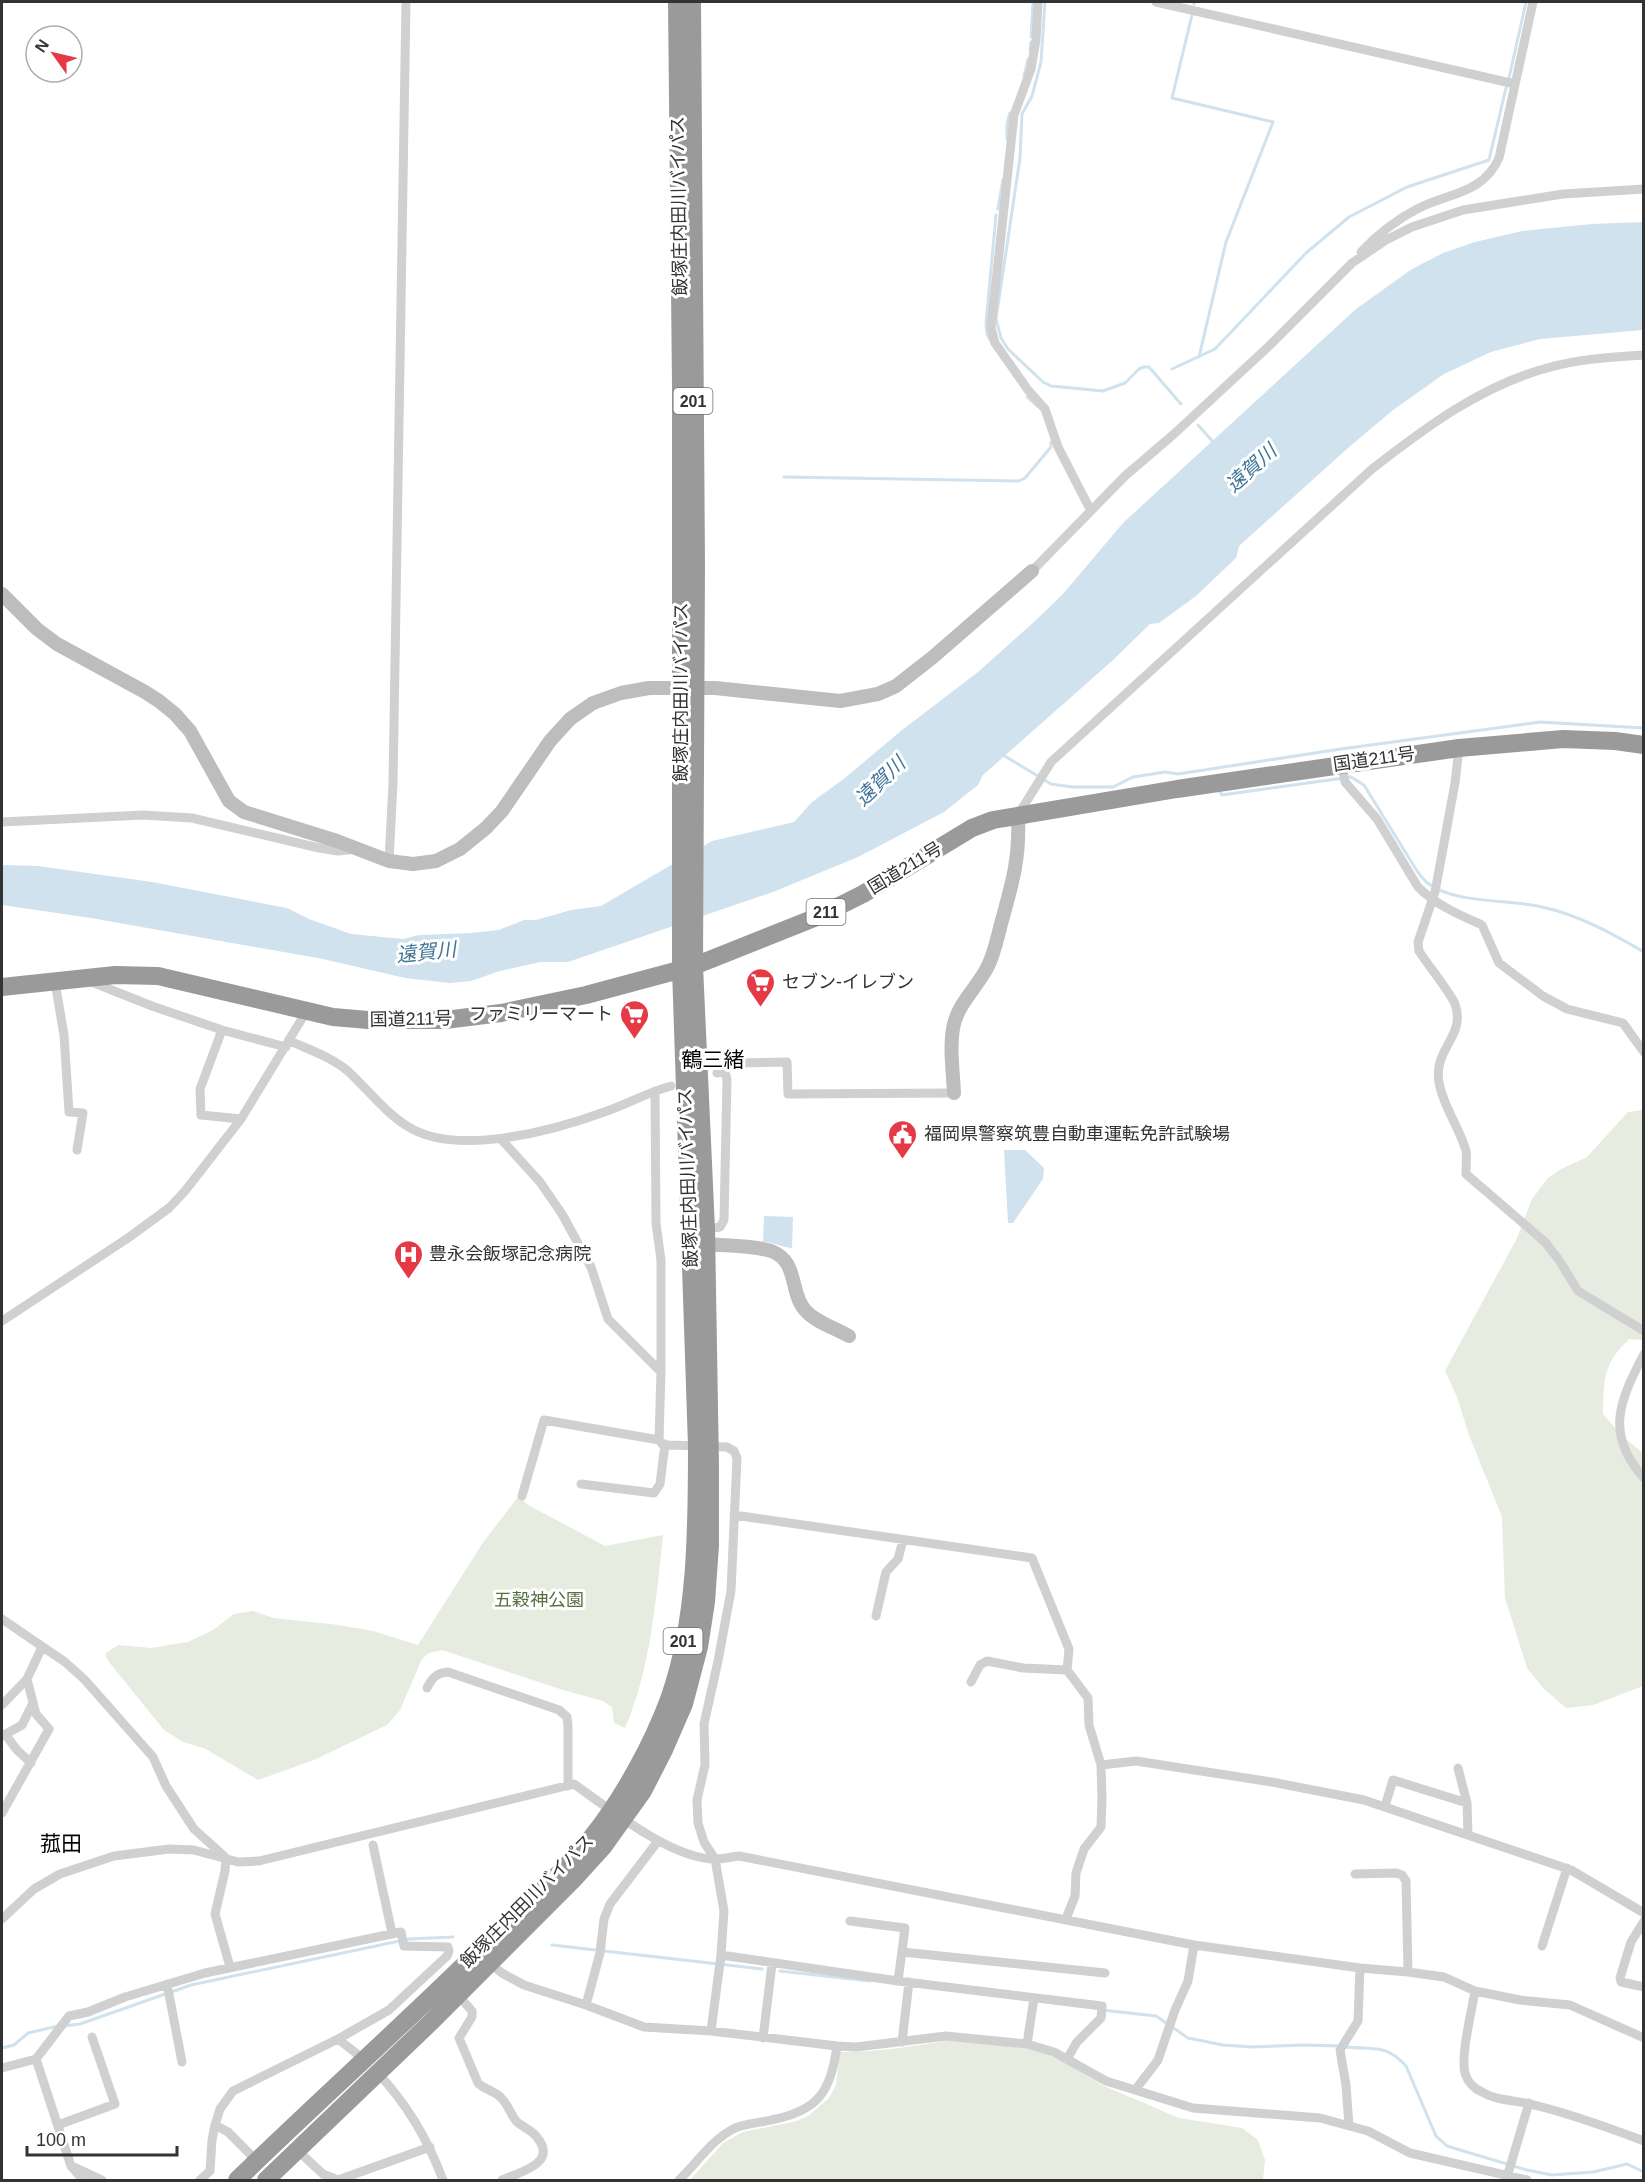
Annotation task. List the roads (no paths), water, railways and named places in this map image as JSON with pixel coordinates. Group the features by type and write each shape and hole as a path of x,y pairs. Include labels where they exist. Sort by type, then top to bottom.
{"highway":[{"name":"飯塚庄内田川バイパス","path":"676,2 685,28 681,386 687,688 688,968 704,1446"},
{"path":"685,28 693,2"},
{"name":"国道211号","path":"2,987 115,975 158,976 333,1017 368,1020 445,1020 501,1013 586,995 688,968 817,917 863,894 972,828 993,820 1343,773 1459,748 1563,739 1615,741 1644,745"},
{"name":"飯塚庄内田川バイパス","path":"237,2181 257,2161 458,1995 603,1847 669,1698 685,1634 693,1574 704,1446 706,1237 688,968"},
{"name":"飯塚庄内田川バイパス","path":"266,2181 592,1836 617,1815"}],"street":[{"path":"389,861 393,783 406,2"},
{"path":"1038,2 1036,40 1031,69 1014,115 991,328 995,343 1028,390 1045,409 1058,447 1091,511"},
{"path":"1156,2 1515,84"},
{"path":"2,594 20,614 57,644 145,692 175,714 190,731 229,801 244,812 337,840 389,861 413,864 436,861 460,849 486,828 502,811 550,741 570,719 593,704 621,693 649,688 687,688 747,691 840,702 878,694 896,686 933,657 1032,571 1125,476 1268,347 1381,231 1419,208 1480,184 1488,177 1498,158 1533,2"},
{"path":"1352,263 1386,240 1412,227 1463,210 1563,194 1644,189"},
{"path":"706,1237 720,1227 724,1220 727,1080 726,1075 719,1072 735,1063 787,1062 788,1094 954,1093 952,1034 955,1022 959,1010 988,967 994,951 1017,865 1018,816 1051,762 1372,469 1421,431 1456,408 1496,387 1547,368 1605,357 1644,355"},
{"path":"1459,748 1455,783 1435,892 1418,942 1419,951 1455,1003 1458,1022 1455,1034 1441,1055 1438,1076 1442,1094 1466,1151 1466,1174 1545,1242 1578,1291 1643,1330"},
{"path":"1343,773 1377,819 1418,887 1435,892 1482,925 1499,963 1543,996 1568,1008 1623,1023 1644,1052"},
{"path":"2,822 142,815 192,818 319,848 338,851 358,849"},
{"path":"81,978 222,1030 288,1044 330,1059 350,1072 377,1101 406,1126 433,1138 465,1141 501,1139 581,1120 655,1090 671,1086"},
{"path":"55,982 64,1035 69,1112 83,1113 77,1150"},
{"path":"2,1321 128,1238 169,1208 186,1191 241,1119 306,1012"},
{"path":"222,1030 200,1089 201,1115 241,1119"},
{"path":"581,1484 654,1493 660,1484 662,1442 661,1260 656,1211 655,1090"},
{"path":"501,1139 540,1182 562,1214 591,1267 608,1319 661,1372"},
{"path":"706,1237 772,1251 782,1257 792,1271 799,1301 804,1308 811,1316 849,1336"},
{"path":"1644,1354 1623,1395 1618,1419 1619,1431 1632,1466 1644,1478"},
{"path":"522,1496 544,1420 662,1442 727,1447 734,1451 737,1458 731,1591 704,1724 705,1766 697,1800 698,1823 704,1842 715,1859 724,1911 711,2031"},
{"path":"734,1515 1032,1558 1069,1649 1067,1670 1088,1698 1089,1725 1101,1765 1101,1827 1084,1849 1076,1873 1075,1896 1066,1919"},
{"path":"876,1616 886,1572 898,1559 903,1540"},
{"path":"2,1619 65,1662 84,1679 153,1757 166,1786 194,1829 226,1858"},
{"path":"2,1705 27,1679 42,1647"},
{"path":"971,1682 980,1665 987,1661 1023,1668 1067,1670"},
{"path":"426,1688 440,1673 448,1672 559,1710 567,1717 568,1786"},
{"path":"2,1813 49,1729 36,1714 27,1679"},
{"path":"31,1763 3,1735 22,1725 33,1703"},
{"path":"1101,1765 1136,1761 1272,1782 1385,1806 1431,1824 1567,1868 1644,1914"},
{"path":"1458,1768 1467,1803 1468,1835"},
{"path":"1385,1806 1393,1780 1467,1803"},
{"path":"2,1918 34,1889 60,1874 114,1856 169,1849 194,1850 238,1862 259,1861 573,1784 658,1840 693,1856 715,1859 739,1856 1194,1945 1444,1977 1475,1991 1520,2000 1570,2005 1644,2038"},
{"path":"586,2005 601,1950 604,1919 610,1904 658,1840"},
{"path":"373,1845 392,1933"},
{"path":"226,1858 215,1914 230,1967"},
{"path":"1542,1946 1567,1868"},
{"path":"1355,1874 1396,1873 1402,1875 1406,1881 1408,1972"},
{"path":"850,1921 905,1928 898,1981"},
{"path":"1644,1921 1631,1942 1620,1978 1621,1982 1644,1988"},
{"path":"2,2068 36,2059 69,2016 88,2012 125,1997 168,1990 230,1967 401,1932 404,1946 447,1947 449,1951 447,1956 389,2010 338,2039 233,2091 220,2109 212,2140 210,2171 200,2181"},
{"path":"1136,2089 1158,2060 1188,1981 1194,1945"},
{"path":"902,1952 1105,1972"},
{"path":"720,1961 772,1964 898,1981 908,1985 1102,2010 1101,2018 1077,2042 1067,2060"},
{"path":"490,1964 513,1980 644,2027 711,2031 856,2047 946,2036 1027,2044 1054,2052 1106,2080 1193,2108 1320,2118 1368,2131 1410,2152 1509,2168 1527,2181"},
{"path":"762,2038 772,1964"},
{"path":"1349,2126 1343,2046 1358,2021 1360,1968"},
{"path":"902,2042 908,1985"},
{"path":"168,1990 182,2062"},
{"path":"1475,1991 1463,2062 1465,2075 1470,2084 1481,2092 1500,2099 1529,2103 1644,2141"},
{"path":"458,1995 472,2011 472,2017 459,2038 474,2077 482,2088 500,2096 517,2121 535,2135 543,2147 542,2158 536,2166 502,2181"},
{"path":"1027,2044 1034,2001"},
{"path":"58,2125 115,2104 92,2037"},
{"path":"338,2039 372,2067 415,2120 430,2147 443,2181"},
{"path":"679,2181 718,2138 738,2127 792,2116 803,2111 824,2093 831,2080 837,2046"},
{"path":"36,2059 71,2166 83,2181"},
{"path":"1509,2168 1529,2103"},
{"path":"215,2125 228,2132 257,2161"},
{"path":"297,2150 323,2174 338,2180 430,2147"},
{"path":"71,2166 102,2181"}],"water":[{"name":"遠賀川","path":"1643,222 1643,330 1540,339 1491,352 1444,374 1393,410 1348,448 1239,546 1236,558 1196,596 1159,623 1150,624 1112,661 983,775 978,785 944,812 858,857 773,892 568,962 540,962 500,971 471,981 450,983 405,978 323,959 91,918 2,905 2,865 38,866 152,882 287,908 309,919 351,934 403,939 419,935 499,930 524,920 536,920 571,910 601,906 712,841 794,822 812,802 978,672 1034,622 1063,594 1123,523 1356,309 1412,269 1443,253 1475,242 1522,231"},
{"path":"1004,1150 1025,1150 1044,1168 1043,1179 1013,1223 1008,1223"},
{"path":"764,1216 793,1217 792,1248 763,1242"}],"waterway":[{"path":"1031,37 1033,2"},
{"path":"1045,2 1041,62 1032,96 1022,114 1020,158 996,319 1001,338 1008,349 1043,382 1051,386 1103,391 1125,383 1139,369 1149,367 1181,404"},
{"path":"1509,78 1526,2"},
{"path":"1192,15 1172,98 1273,122 1226,242 1199,357"},
{"path":"1030,50 1031,42"},
{"path":"1024,76 1028,59"},
{"path":"1172,369 1215,349 1306,253 1349,217 1407,187 1489,160 1506,88"},
{"path":"1007,139 1010,113"},
{"path":"998,209 1003,179"},
{"path":"990,340 986,324 996,215"},
{"path":"1027,397 1037,406"},
{"path":"1198,425 1214,443"},
{"path":"784,477 1019,481 1025,478 1051,447 1051,442"},
{"path":"1003,755 1051,784 1072,787 1113,787 1133,777 1165,772 1178,774 1540,722 1644,728"},
{"path":"1218,789 1222,795 1351,777 1364,785 1417,871 1429,884 1440,890 1468,898 1556,910 1594,925 1644,952"},
{"path":"64,2026 80,2024 191,1985 409,1939 453,1937"},
{"path":"552,1945 762,1969"},
{"path":"780,1971 870,1981"},
{"path":"1102,2010 1156,2016 1188,2038 1223,2045 1339,2046"},
{"path":"2,2048 14,2045 28,2033 58,2026"},
{"path":"1346,2047 1379,2049 1399,2059 1406,2066 1436,2136 1447,2146 1527,2170 1552,2175 1593,2172 1627,2164 1644,2172"}],"place":[{"name":"セブン-イレブン","path":"761,1008"},
{"name":"ファミリーマート","path":"634,1040"},
{"name":"福岡県警察筑豊自動車運転免許試験場","path":"903,1160"},
{"name":"豊永会飯塚記念病院","path":"408,1280"}],"district":[{"name":"鶴三緒","path":"713,1060"},
{"name":"菰田","path":"61,1844"}],"park label":[{"name":"五穀神公園","path":"539,1600"}]}
